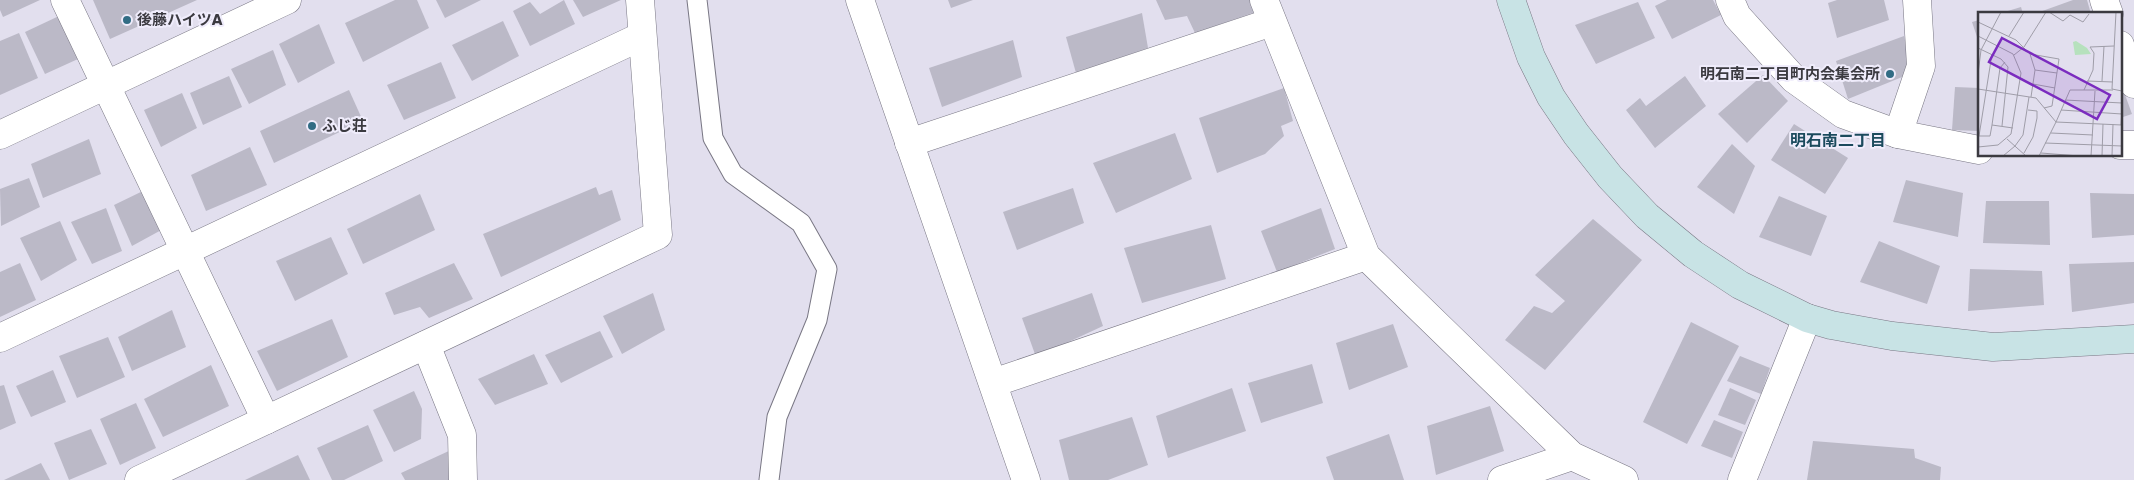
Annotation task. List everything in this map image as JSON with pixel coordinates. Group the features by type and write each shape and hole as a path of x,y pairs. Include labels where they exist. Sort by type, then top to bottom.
{"street":[{"path":"65,0 266,420"},
{"path":"0,135 287,0"},
{"path":"139,480 658,236 640,0"},
{"path":"860,0 1026,480"},
{"path":"1510,0 1531,57 1551,97 1576,134 1610,177 1647,216 1694,254 1740,285 1807,318 1831,325 1892,336 1993,347 2134,339"},
{"path":"1730,0 1737,16 1794,79 1843,114 1898,134 1978,150"},
{"path":"1898,134 1921,66 1917,0"},
{"path":"2104,0 2108,12"},
{"path":"909,143 1268,11 1366,256 1572,456 1624,480"},
{"path":"0,338 642,36"},
{"path":"2122,51 2134,84"},
{"path":"993,383 1366,256"},
{"path":"1742,480 1807,318"},
{"path":"426,345 462,435 463,480"},
{"path":"1502,480 1572,456"}],"lane":[{"path":"697,0 714,138 733,174 801,223 827,269 817,320 777,417 768,480"}],"building":[{"path":"0,0 40,0 3,17 0,10"},
{"name":"後藤ハイツA","path":"93,0 197,0 110,39"},
{"path":"395,0 417,0 429,28 363,62 345,23"},
{"path":"436,0 481,0 445,18"},
{"path":"564,0 575,24 530,46 513,11 530,2 540,14"},
{"path":"573,0 621,0 583,17"},
{"path":"948,0 973,0 951,8"},
{"path":"1156,0 1255,0 1258,11 1195,33 1187,16 1165,20"},
{"path":"1667,0 1713,0 1721,15 1672,39 1655,6"},
{"path":"1837,0 1884,0 1889,20 1837,38 1828,3"},
{"path":"2073,0 2087,0 2090,12 2040,12"},
{"path":"1638,2 1655,38 1596,64 1575,25"},
{"path":"2021,7 2022,12 2004,12"},
{"path":"1142,13 1148,48 1076,73 1066,37"},
{"path":"59,16 78,59 45,74 25,32"},
{"path":"1978,20 1978,40 1972,22"},
{"path":"503,21 519,56 472,81 452,45"},
{"path":"319,24 335,63 298,83 279,44"},
{"path":"19,33 38,78 0,95 0,41"},
{"path":"1904,36 1912,73 1848,99 1836,61"},
{"path":"1013,40 1022,77 942,107 929,68"},
{"path":"273,50 286,85 249,104 231,69"},
{"path":"441,62 456,98 404,120 387,85"},
{"path":"1763,75 1788,101 1747,143 1718,114"},
{"path":"229,76 242,107 203,125 190,93"},
{"path":"1685,76 1706,106 1655,148 1626,110 1640,98 1646,106"},
{"path":"2122,86 2132,114 2122,117"},
{"path":"1955,87 1978,88 1978,131 1952,130"},
{"path":"1284,88 1293,121 1281,126 1284,136 1265,154 1217,173 1199,118"},
{"name":"ふじ荘","path":"349,90 363,121 274,163 260,131"},
{"path":"182,93 197,128 161,147 144,110"},
{"path":"1794,124 1848,158 1825,194 1771,160"},
{"path":"1175,133 1192,179 1116,213 1093,163"},
{"path":"89,139 101,174 43,198 31,164"},
{"path":"1732,144 1755,166 1734,214 1697,187"},
{"path":"250,147 267,185 206,211 191,175"},
{"path":"29,178 40,207 1,226 0,189"},
{"path":"1906,180 1963,193 1958,237 1893,222"},
{"path":"596,187 599,195 612,190 621,220 501,277 483,234"},
{"path":"1073,188 1084,223 1017,250 1003,212"},
{"path":"147,189 165,228 132,246 114,205"},
{"path":"2090,193 2134,194 2134,235 2092,238"},
{"path":"420,194 435,230 363,264 347,229"},
{"path":"1779,196 1827,216 1811,256 1759,237"},
{"path":"1986,201 2049,201 2050,245 1983,243"},
{"path":"106,208 122,251 92,264 71,222"},
{"path":"1321,208 1335,249 1277,272 1261,231"},
{"path":"1593,219 1642,260 1545,370 1505,340 1534,306 1552,313 1565,301 1535,275"},
{"path":"60,221 77,260 41,281 20,238"},
{"path":"1211,225 1226,279 1142,303 1124,248"},
{"path":"331,237 348,274 295,301 276,261"},
{"path":"1879,241 1940,266 1927,304 1860,282"},
{"path":"2134,262 2134,303 2072,312 2069,264"},
{"path":"20,263 36,300 0,317 0,272"},
{"path":"454,263 473,299 429,318 420,307 394,315 385,293"},
{"path":"1970,269 2042,271 2044,305 1968,311"},
{"path":"653,293 665,330 622,354 603,316"},
{"path":"1092,293 1103,326 1036,357 1022,318"},
{"path":"172,310 186,347 132,371 118,337"},
{"path":"332,319 348,357 277,391 257,351"},
{"path":"1691,322 1739,346 1687,444 1643,422"},
{"path":"1393,324 1408,367 1349,390 1336,343"},
{"path":"600,331 613,357 561,383 545,355"},
{"path":"108,337 125,377 77,398 59,356"},
{"path":"534,354 548,384 495,405 478,379"},
{"path":"1740,356 1770,368 1761,394 1727,381"},
{"path":"1312,364 1323,403 1261,423 1248,383"},
{"path":"211,365 229,406 163,437 144,399"},
{"path":"53,370 66,402 31,417 16,386"},
{"path":"4,385 16,423 0,430 0,386"},
{"path":"1232,388 1246,431 1168,458 1156,416"},
{"path":"1730,388 1756,400 1745,425 1718,415"},
{"path":"414,391 422,409 421,439 394,452 373,410"},
{"path":"136,403 156,448 120,465 100,419"},
{"path":"1490,406 1504,451 1436,475 1427,426"},
{"path":"1132,417 1148,465 1108,480 1069,480 1059,440"},
{"path":"1714,420 1743,432 1732,458 1701,446"},
{"path":"368,425 383,461 344,480 332,480 317,448"},
{"path":"91,429 107,464 69,480 54,443"},
{"path":"1389,434 1404,480 1334,480 1326,457"},
{"path":"1813,441 1914,449 1915,458 1941,467 1940,480 1807,480"},
{"path":"451,450 456,480 405,480 401,473"},
{"path":"298,455 310,480 245,480"},
{"path":"41,463 50,480 4,480"}],"place":[{"name":"後藤ハイツA","path":"127,20"},
{"name":"明石南二丁目町内会集会所","path":"1890,74"},
{"name":"ふじ荘","path":"312,126"}],"district":[{"name":"明石南二丁目","path":"1838,140"}]}
